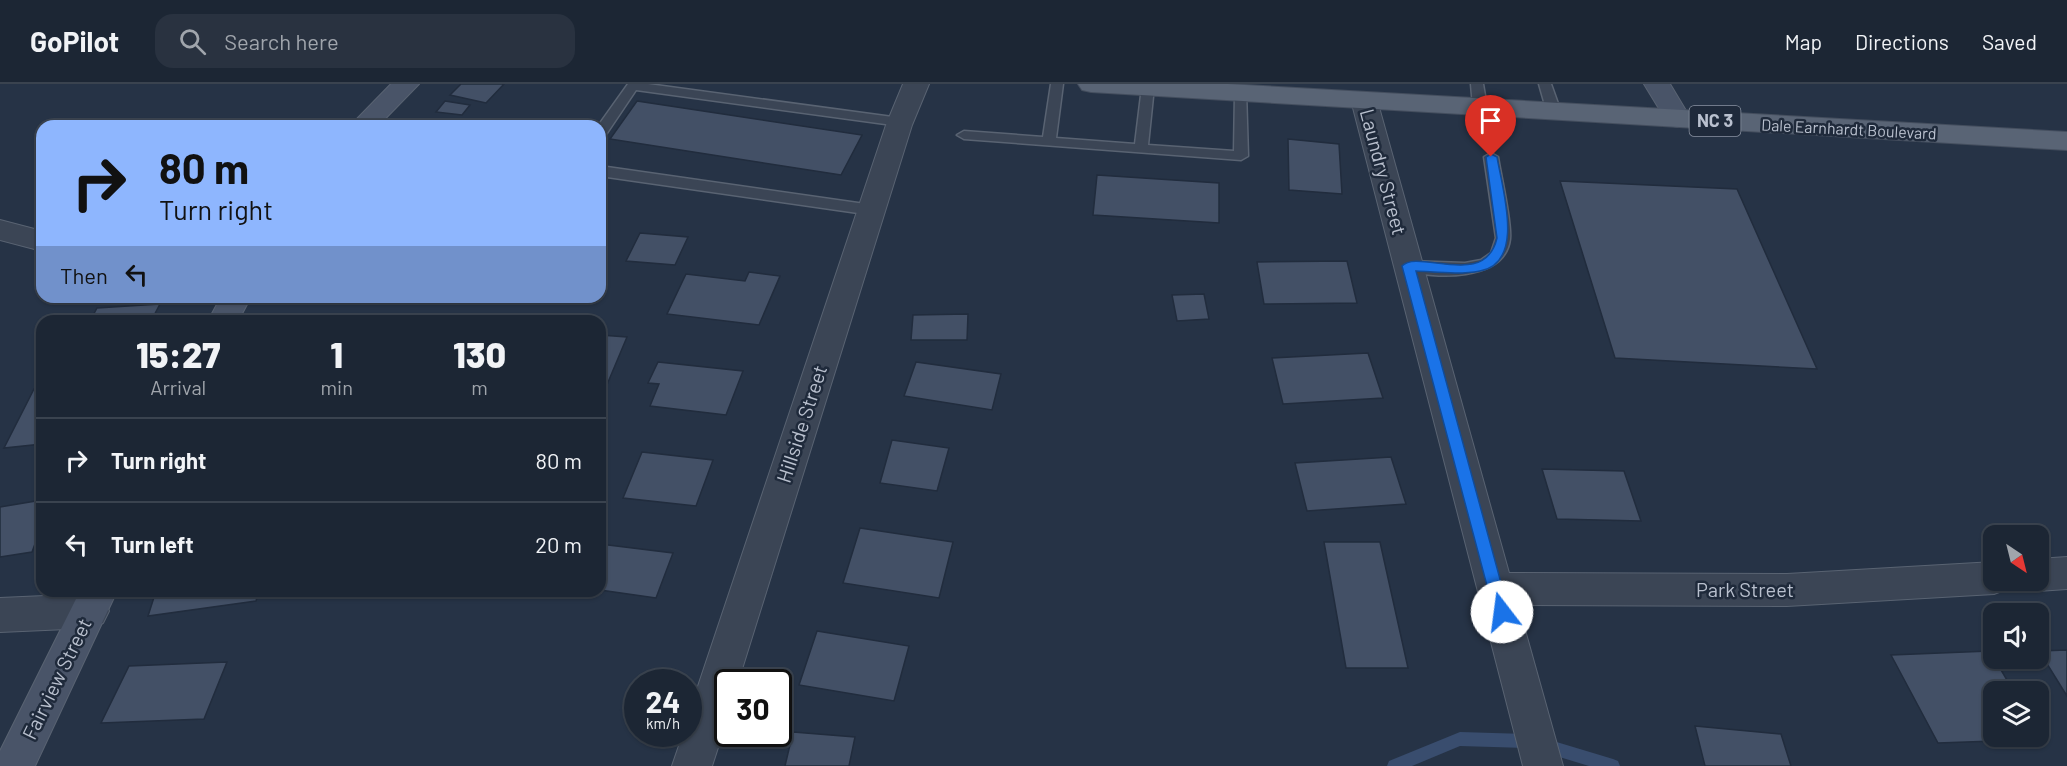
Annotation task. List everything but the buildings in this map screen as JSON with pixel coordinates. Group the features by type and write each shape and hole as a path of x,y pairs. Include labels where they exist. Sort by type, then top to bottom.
{"main road":[{"name":"Dale Earnhardt Boulevard","path":"1091,84 1364,100 1478,96 1554,112 2067,141"}],"street":[{"path":"369,120 406,84"},
{"name":"Hillside Street","path":"692,766 900,122 916,84"},
{"path":"1657,84 1678,119"},
{"name":"Laundry Street","path":"1364,100 1543,766"},
{"path":"0,230 36,239"},
{"path":"2049,574 2067,573"},
{"name":"Park Street","path":"1496,589 1787,590 1983,579"},
{"path":"0,615 94,601"},
{"name":"Fairview Street","path":"14,766 94,601"}],"lane":[{"path":"1050,142 1058,84"},
{"path":"1545,84 1554,112"},
{"path":"606,124 633,86 900,122"},
{"path":"1142,149 1148,87"},
{"path":"964,135 1241,156 1241,93"},
{"path":"1408,266 1453,269 1481,267 1494,260 1503,238 1491,157"},
{"path":"606,172 872,210"}],"waterway":[{"path":"1394,766 1460,739 1530,741 1613,766"}],"route":[{"path":"1491,157 1503,238 1494,260 1481,267 1453,269 1408,266 1502,612"}]}
